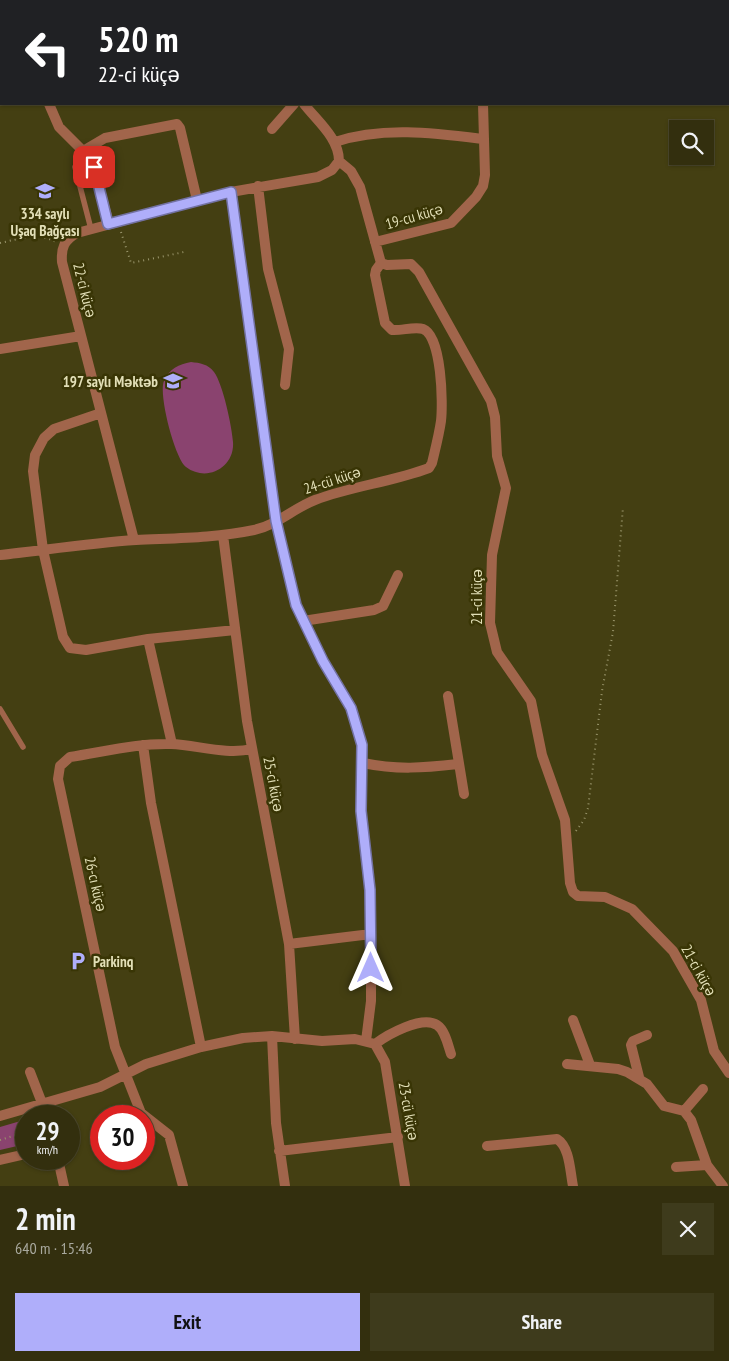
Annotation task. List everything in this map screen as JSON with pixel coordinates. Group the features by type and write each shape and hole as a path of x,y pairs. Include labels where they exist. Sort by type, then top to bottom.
{"street":[{"path":"49,105 59,127 83,151 94,167 113,223"},
{"path":"272,130 293,105"},
{"path":"305,105 335,142 340,152 340,161 351,171 360,187 367,205 381,263"},
{"name":"19-cu küçə","path":"375,242 440,227 451,223 461,215 483,186 483,105"},
{"path":"83,151 105,138 177,124 180,128 197,200"},
{"path":"335,142 361,135 407,133 432,133 483,139"},
{"name":"22-ci küçə","path":"134,540 62,262 63,245 69,237 91,229 197,200 258,186 318,177 332,170 340,161"},
{"path":"258,186 268,269 289,349 284,384"},
{"path":"231,192 276,521 296,605 323,661 351,708 362,745 361,818 370,890 370,1042"},
{"name":"24-cü küçə","path":"0,555 134,540 223,535 255,529 276,521 298,506 342,490 429,468 432,463 441,422 442,385 438,359 428,332 422,328 392,330 385,323 375,275 381,263"},
{"name":"21-ci küçə","path":"381,263 387,265 411,264 419,272 492,401 497,456 506,488 492,554 489,606 491,630 497,652 531,701 542,755 563,809 567,835 567,858 573,892 578,896 605,897 632,909 673,950 701,1000 714,1051 729,1073"},
{"path":"0,349 81,336"},
{"path":"101,413 54,429 44,438 35,455 33,471 43,550 63,637 70,648 86,650 148,639 235,630"},
{"name":"25-ci küçə","path":"223,535 252,749 289,944 295,1038"},
{"path":"303,622 374,610 383,606 398,576"},
{"path":"148,639 172,744"},
{"path":"448,696 464,794"},
{"name":"26-cı küçə","path":"184,1186 169,1135 141,1113 125,1075 106,1007 84,890 68,834 58,772 64,760 70,757 143,745 172,744 236,751 252,749"},
{"path":"143,745 151,803 201,1046"},
{"path":"363,764 391,769 412,769 458,764"},
{"path":"289,944 371,934"},
{"path":"573,1020 590,1065"},
{"path":"0,1116 100,1087 146,1064 201,1046 243,1038 272,1036 370,1042 396,1030 431,1023 438,1025 443,1031 451,1054"},
{"path":"647,1035 633,1041 631,1045 639,1077 664,1106 684,1112 691,1120 707,1165 723,1186"},
{"path":"272,1036 279,1151 285,1186"},
{"name":"23-cü küçə","path":"370,1042 385,1062 405,1186"},
{"path":"567,1064 618,1069 639,1077"},
{"path":"30,1072 43,1103"},
{"path":"684,1112 703,1089"},
{"path":"279,1151 398,1137"},
{"path":"487,1146 557,1139 563,1142 573,1186"},
{"path":"0,1160 15,1157"},
{"path":"676,1167 707,1165"},
{"path":"60,1170 64,1186"}],"lane":[{"path":"75,167 91,229"},
{"path":"0,709 23,747"}],"path":[{"path":"113,223 131,263 184,252"},
{"path":"0,243 32,237 47,237 63,245"},
{"path":"567,835 580,828 588,808 602,691 614,623 623,507"},
{"path":"0,1140 15,1135"}],"shaded area":[{"path":"191,362 201,363 214,372 224,395 231,426 233,442 229,459 225,465 211,473 194,472 182,462 177,452 165,412 163,388 166,377 175,368"},
{"path":"15,1123 15,1147 0,1150 0,1127"}],"place":[{"name":"334 saylı Uşaq Bağçası","path":"45,191"},
{"name":"197 saylı Məktəb","path":"173,381"},
{"name":"Parkinq","path":"78,961"}],"route":[{"path":"94,167 108,224 231,192 276,521 296,605 323,661 351,708 362,745 361,811 370,890 371,968"}]}
